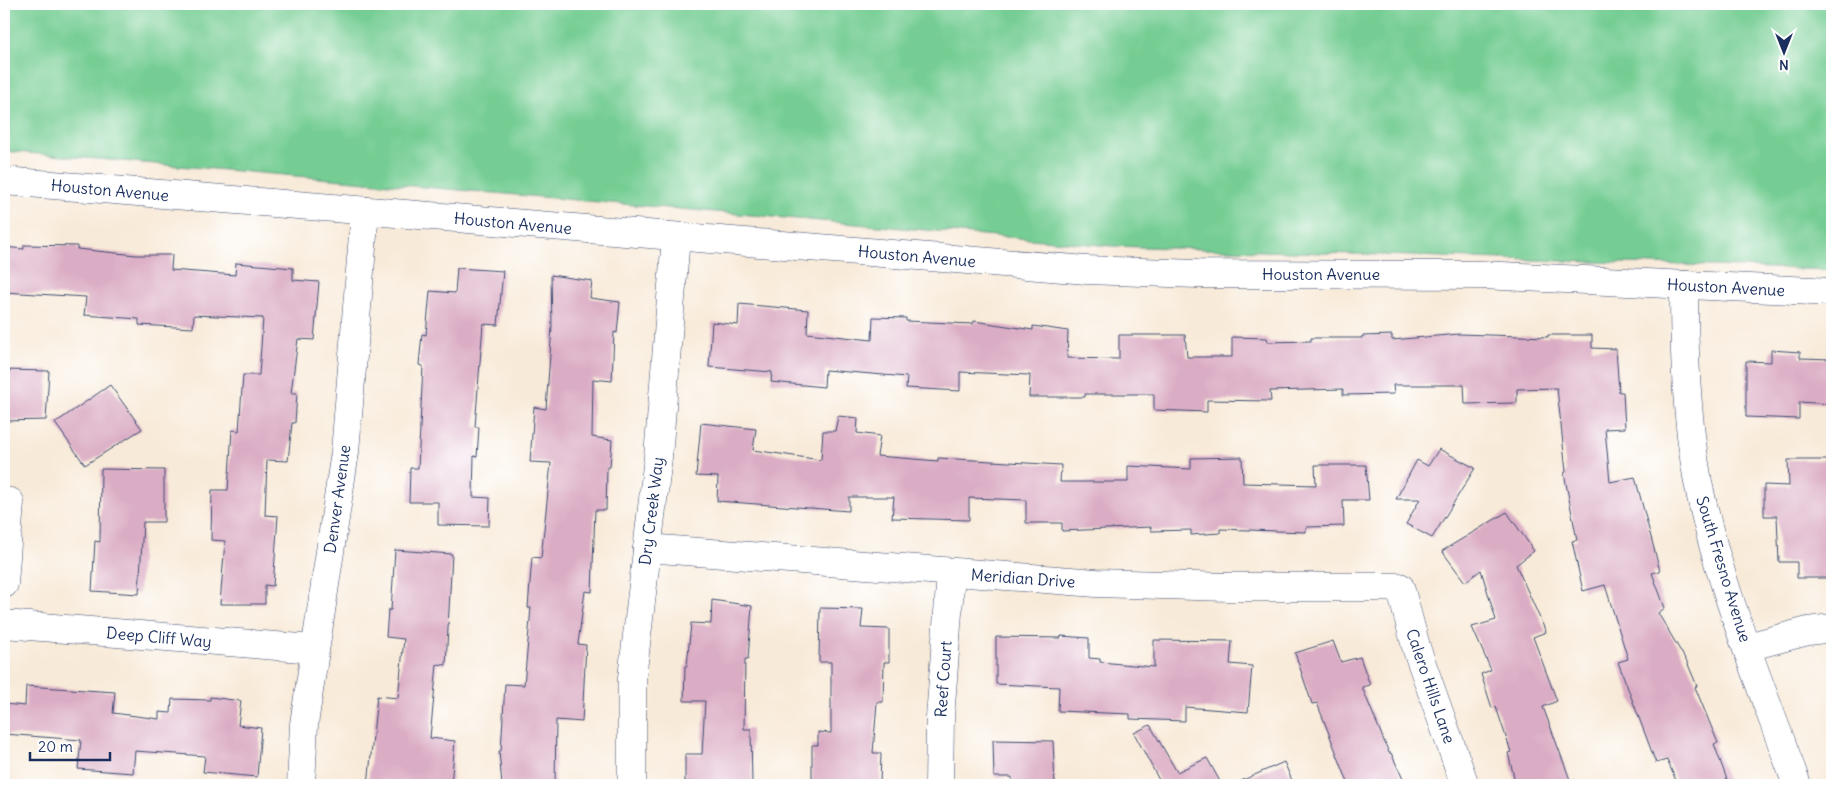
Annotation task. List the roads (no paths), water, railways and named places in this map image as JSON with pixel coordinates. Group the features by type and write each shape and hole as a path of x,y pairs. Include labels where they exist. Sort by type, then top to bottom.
{"street":[{"name":"Houston Avenue","path":"4,181 1087,270 1197,274 1482,274 1832,292"},
{"name":"Denver Avenue","path":"301,785 304,724 345,452 365,211"},
{"name":"Dry Creek Way","path":"632,785 632,678 658,457 676,237"},
{"name":"South Fresno Avenue","path":"1684,285 1684,341 1688,412 1698,482 1715,549 1748,649 1797,785"},
{"path":"4,584 10,502"},
{"name":"Meridian Drive","path":"647,548 1096,583 1228,586 1400,586"},
{"name":"Reef Court","path":"939,785 940,718 951,573"},
{"name":"Calero Hills Lane","path":"1400,586 1417,650 1465,785"},
{"name":"Deep Cliff Way","path":"4,624 314,650"},
{"path":"1748,649 1755,645 1808,631 1832,628"}]}
